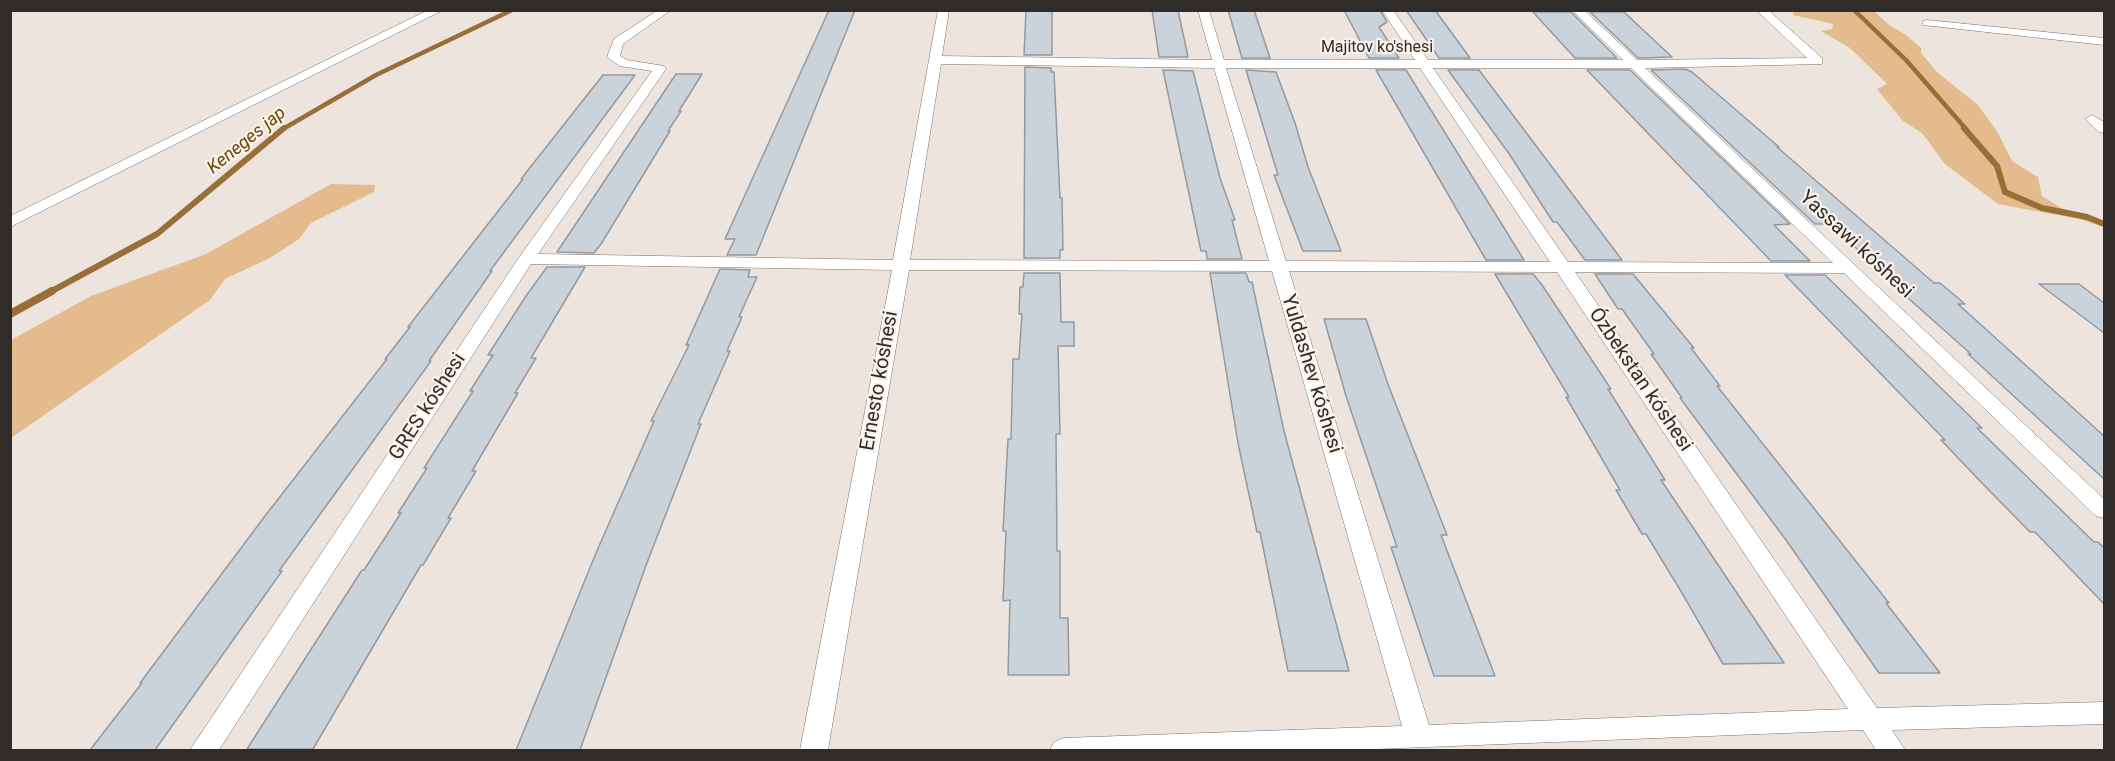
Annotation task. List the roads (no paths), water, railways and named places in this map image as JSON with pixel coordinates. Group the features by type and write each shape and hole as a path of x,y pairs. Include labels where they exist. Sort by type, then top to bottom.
{"street":[{"path":"10,222 438,10"},
{"name":"GRES kóshesi","path":"204,750 526,259 660,69 624,63 613,57 618,42 666,10"},
{"name":"Ernesto kóshesi","path":"814,750 944,10"},
{"name":"Yuldashev kóshesi","path":"1203,10 1419,736"},
{"name":"Ózbekstan kóshesi","path":"1387,10 1565,268 1891,750"},
{"name":"Yassawi kóshesi","path":"1577,10 2104,511"},
{"name":"Majitov ko'shesi","path":"936,60 1218,64 1633,64 1818,61 1761,10"},
{"path":"1927,23 2104,42"},
{"path":"2098,117 2104,129"},
{"path":"526,259 901,265 1849,268"},
{"path":"1064,750 1870,718 2104,714"}],"waterway":[{"name":"Keneges jap","path":"283,129 376,75 512,10"},
{"path":"1854,10 1906,60 1966,129"},
{"name":"Keneges jap","path":"50,292 157,234 284,128"},
{"path":"1964,128 1997,166 2005,192 2042,208 2087,217 2104,224"},
{"name":"Keneges jap","path":"10,314 52,291"}]}
